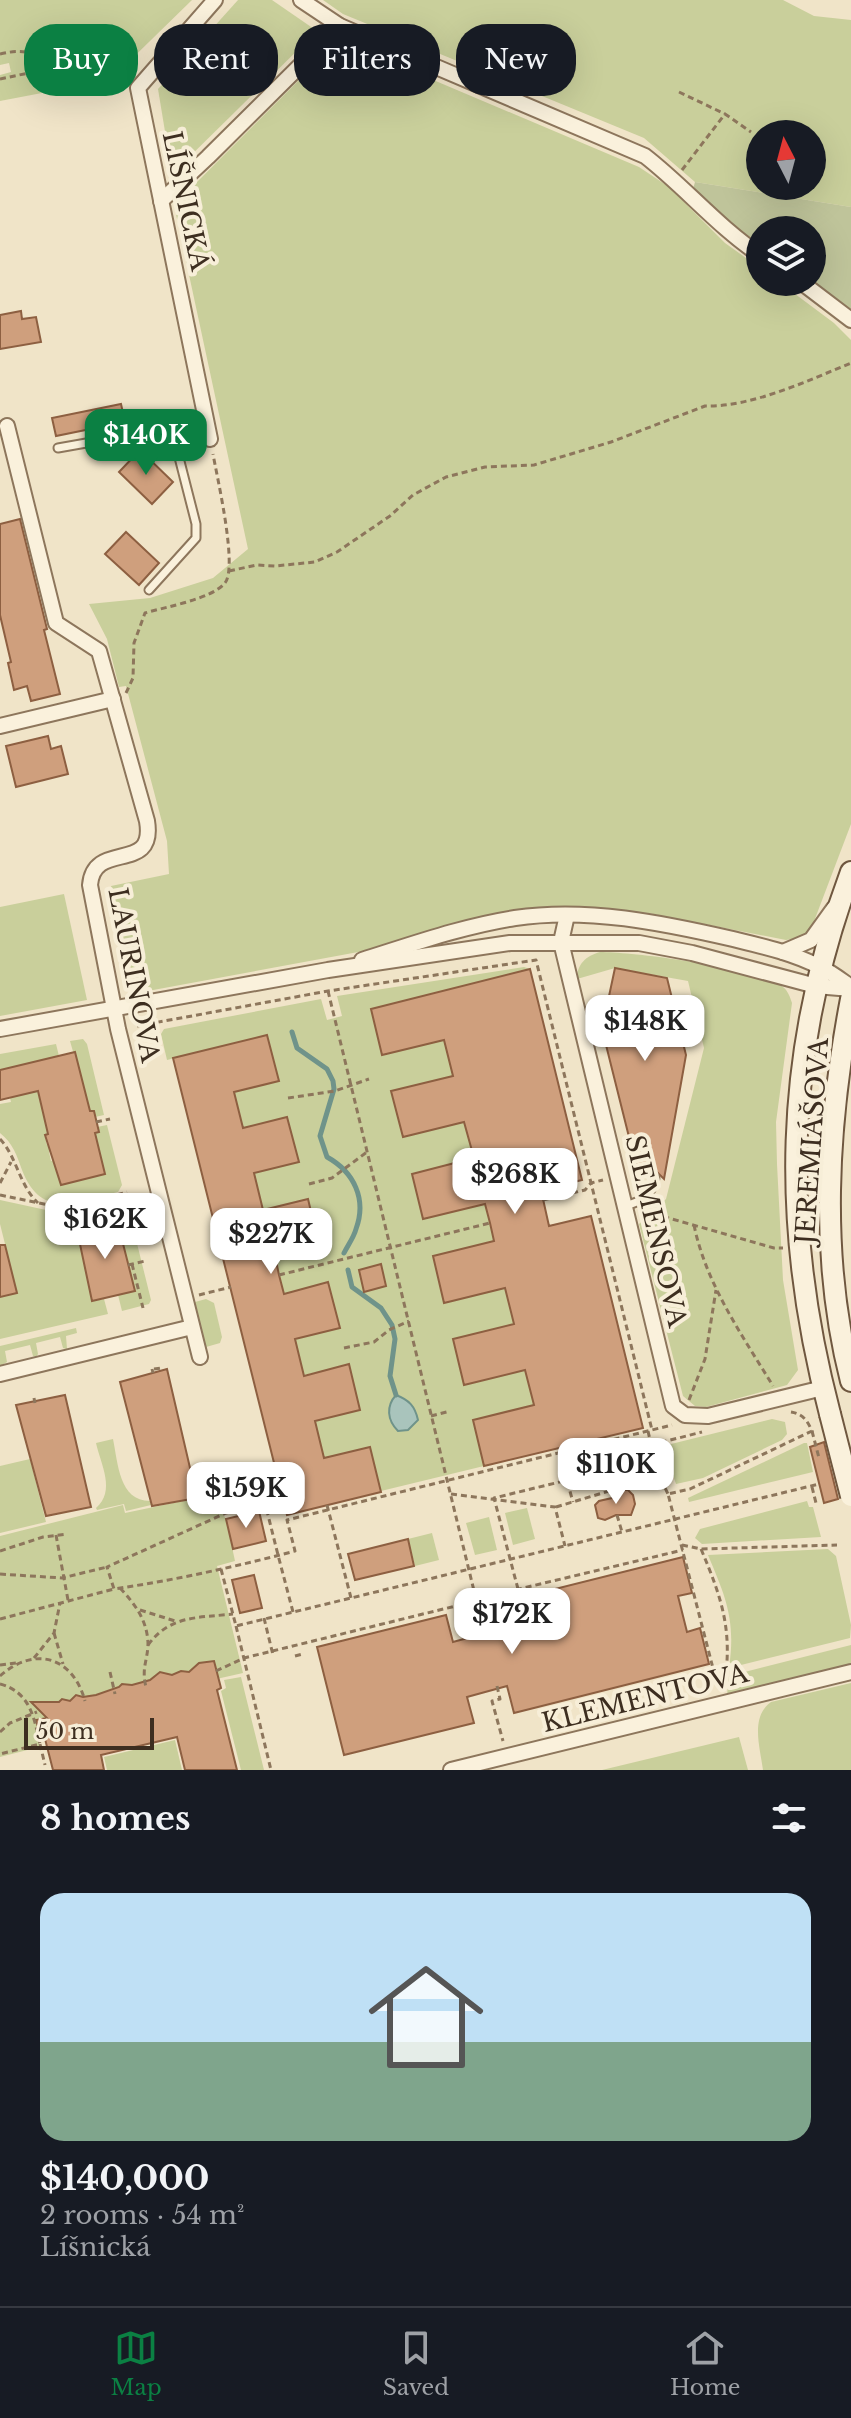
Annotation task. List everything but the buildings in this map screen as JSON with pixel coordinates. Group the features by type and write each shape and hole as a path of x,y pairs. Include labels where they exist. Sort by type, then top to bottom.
{"main road":[{"name":"JEREMIÁŠOVA","path":"851,872 841,898 807,1028 798,1098 796,1216 799,1261 823,1388 851,1496"},
{"name":"JEREMIÁŠOVA","path":"851,999 836,1101 829,1236 851,1381"}],"street":[{"path":"138,88 215,0"},
{"path":"301,0 337,24"},
{"path":"440,69 645,156 746,244"},
{"path":"161,201 294,72"},
{"name":"LÍŠNICKÁ","path":"138,88 210,439"},
{"path":"819,296 851,320"},
{"name":"LAURINOVA","path":"7,426 56,623 99,651 119,698 149,832 141,850 134,855 100,863 91,877 91,894 114,1009 200,1357"},
{"path":"0,726 119,698"},
{"path":"783,952 811,940 841,898"},
{"path":"328,970 479,925 519,918 567,915 661,924 783,952 819,976"},
{"name":"SIEMENSOVA","path":"567,915 561,942 673,1406 685,1415"},
{"path":"0,1029 328,970 510,943 616,942 663,947 819,976 851,988"},
{"path":"0,1374 192,1327"},
{"path":"685,1415 708,1416 782,1406 823,1388"},
{"name":"KLEMENTOVA","path":"451,1770 851,1672"}],"lane":[{"path":"58,448 207,422"},
{"path":"149,590 196,538 196,524 172,430"},
{"path":"625,1206 642,1201 653,1190 655,1178"}],"path":[{"path":"0,54 24,51"},
{"path":"0,79 24,74"},
{"path":"679,92 725,114 746,129"},
{"path":"674,179 725,114"},
{"path":"229,571 257,565 315,562 337,552 390,516 413,495 446,477 485,467 534,465 611,442 705,406 749,401 851,363"},
{"path":"119,698 133,678 134,643 145,613 209,594 226,582 229,547 210,439"},
{"path":"0,1619 114,1589 221,1569 295,1551 287,1520 328,1507 652,1430 536,960 328,991 137,1026"},
{"path":"328,970 328,991 485,1636"},
{"path":"288,1098 335,1091 369,1079"},
{"path":"96,1122 110,1119"},
{"path":"0,1139 27,1193 40,1205"},
{"path":"309,1184 327,1180 367,1152"},
{"path":"0,1183 11,1163 11,1156"},
{"path":"543,1200 585,1190 591,1183 609,1179"},
{"path":"0,1195 40,1205 77,1206 127,1192"},
{"path":"625,1206 781,1248"},
{"path":"279,1275 490,1223"},
{"path":"694,1225 698,1248 716,1290 782,1406 808,1420 819,1458"},
{"path":"143,1308 130,1264 145,1261"},
{"path":"195,1296 231,1287"},
{"path":"685,1415 705,1359 716,1290"},
{"path":"344,1348 374,1342 389,1330 409,1321"},
{"path":"153,1371 161,1368"},
{"path":"782,1406 791,1412"},
{"path":"431,1416 450,1411"},
{"path":"648,1431 683,1548 715,1676"},
{"path":"651,1445 709,1431"},
{"path":"668,1494 690,1489 812,1431"},
{"path":"601,1442 611,1490"},
{"path":"559,1453 573,1502"},
{"path":"494,1498 654,1459"},
{"path":"450,1494 555,1507 659,1476"},
{"path":"236,1626 819,1484"},
{"path":"812,1486 816,1503"},
{"path":"494,1498 518,1589"},
{"path":"0,1574 62,1578 107,1567 226,1513 265,1503 293,1612"},
{"path":"328,1507 351,1598"},
{"path":"555,1507 565,1546"},
{"path":"617,1515 622,1532"},
{"path":"0,1551 67,1534"},
{"path":"56,1535 68,1600"},
{"path":"216,1671 244,1658 683,1548 837,1545"},
{"path":"701,1549 723,1609 729,1641 727,1672"},
{"path":"107,1567 114,1589"},
{"path":"344,1569 351,1568"},
{"path":"221,1569 271,1770"},
{"path":"120,1588 140,1610 148,1645"},
{"path":"90,1595 92,1600"},
{"path":"34,1658 54,1633 60,1603"},
{"path":"140,1610 175,1621"},
{"path":"146,1687 142,1672 148,1645 158,1631 175,1621 233,1614"},
{"path":"264,1618 273,1653"},
{"path":"380,1625 382,1632"},
{"path":"54,1633 63,1664 82,1689 85,1701"},
{"path":"295,1656 303,1654"},
{"path":"0,1676 34,1658 63,1664"},
{"path":"0,1665 20,1663"},
{"path":"246,1668 254,1666"},
{"path":"110,1672 115,1694"},
{"path":"0,1684 21,1694 35,1713 45,1765"},
{"path":"497,1686 500,1699 492,1701 507,1756"},
{"path":"0,1732 10,1723 35,1713"},
{"path":"0,1754 40,1744"}],"green space":[{"path":"0,0 192,0 167,24 154,24 154,37 138,53 138,24 24,24 26,96 0,101 0,75 11,72 9,63 0,65"},
{"path":"238,0 272,0 307,24 294,24 294,54 278,69 278,24 216,24"},
{"path":"323,0 783,0 814,16 851,20 851,207 807,200 826,200 826,120 746,120 746,190 695,182 644,138 542,96 576,96 576,24 456,24 456,61 440,54 440,24 367,24 343,14"},
{"path":"440,83 456,90 456,96 471,96 639,167 669,187 725,243 746,258 746,296 798,296 851,340 851,824 813,924 803,937 786,940 648,913 571,908 380,948 137,993 111,886 169,874 167,841 126,686 119,687 107,639 89,604 150,598 213,578 248,549 174,205 294,85 294,96 440,96"},
{"path":"159,96 251,96 172,174"},
{"path":"695,182 746,190 746,200 807,200 851,207 851,311 826,294 826,216 746,216 746,236 693,189"},
{"path":"64,894 87,1000 0,1016 0,907"},
{"path":"600,952 666,958 723,968 769,980 783,987 790,996 792,1003 776,1122 783,1280 798,1370 787,1385 706,1407 695,1406 683,1396 639,1224 666,1199 704,1048 688,981 615,968 577,979 583,961"},
{"path":"524,967 530,969 371,1009 382,1055 444,1040 453,1076 391,1091 403,1137 464,1122 474,1158 412,1174 423,1219 485,1204 494,1241 433,1257 444,1302 505,1288 514,1324 453,1339 464,1385 525,1370 534,1405 473,1420 484,1466 381,1491 370,1447 324,1458 315,1421 360,1409 349,1365 304,1375 295,1339 340,1327 328,1283 284,1294 254,1173 298,1162 287,1117 243,1128 234,1092 278,1081 267,1035 167,1060 161,1034 164,1029 321,999 327,1020 342,1016 337,996"},
{"path":"83,1039 87,1044 104,1115 95,1117 94,1111 90,1111 70,1041"},
{"path":"56,1044 59,1056 0,1070 0,1054"},
{"path":"37,1089 48,1134 45,1136 47,1145 51,1144 51,1161 55,1160 61,1185 105,1174 95,1133 99,1132 97,1127 107,1125 122,1185 118,1192 62,1204 50,1202 30,1186 14,1150 0,1133 0,1104"},
{"path":"118,1199 127,1203 151,1300 149,1304 122,1311 118,1295 134,1291 116,1220 77,1231 92,1301 104,1299 108,1314 0,1339 0,1297 17,1292 0,1224 0,1200 60,1213"},
{"path":"206,1299 214,1303 222,1337 220,1343 206,1347 195,1302"},
{"path":"76,1328 77,1333 66,1336 67,1349 63,1348 60,1337 36,1343 36,1357 30,1345 5,1351 7,1362 0,1366 0,1346"},
{"path":"772,1419 785,1422 787,1434 782,1440 703,1478 676,1484 663,1446"},
{"path":"113,1439 126,1488 132,1495 150,1501 151,1505 126,1511 124,1504 97,1510 106,1486 96,1443"},
{"path":"807,1443 813,1472 689,1502 688,1498"},
{"path":"30,1459 46,1522 0,1533 0,1466"},
{"path":"197,1498 201,1513 219,1508 226,1519 235,1561 217,1566 243,1673 39,1719 43,1738 39,1740 39,1747 0,1757 0,1536 123,1505 125,1513"},
{"path":"807,1501 809,1507 813,1507 821,1537 702,1544 695,1538 700,1529"},
{"path":"527,1508 535,1539 513,1545 505,1513"},
{"path":"489,1517 497,1550 475,1555 466,1523"},
{"path":"432,1533 439,1560 415,1566 408,1539"},
{"path":"828,1549 836,1556 851,1625 850,1638 729,1668 731,1636 728,1610 708,1555"},
{"path":"851,1645 851,1664 727,1695 729,1676"},
{"path":"241,1677 264,1770 241,1770 221,1691 226,1688 224,1680"},
{"path":"851,1683 851,1770 763,1770 758,1724 771,1702"},
{"path":"739,1737 748,1770 602,1770"},
{"path":"175,1740 182,1770 107,1770 104,1757"}],"water":[{"path":"396,1395 411,1404 417,1415 418,1420 408,1430 398,1431 390,1418 389,1408"}],"waterway":[{"path":"292,1032 297,1048 327,1069 333,1081 334,1089 320,1136 327,1157 351,1178 360,1207 355,1232 344,1253"},
{"path":"348,1270 352,1287 381,1308 392,1325 395,1339 390,1376 396,1395"}]}
